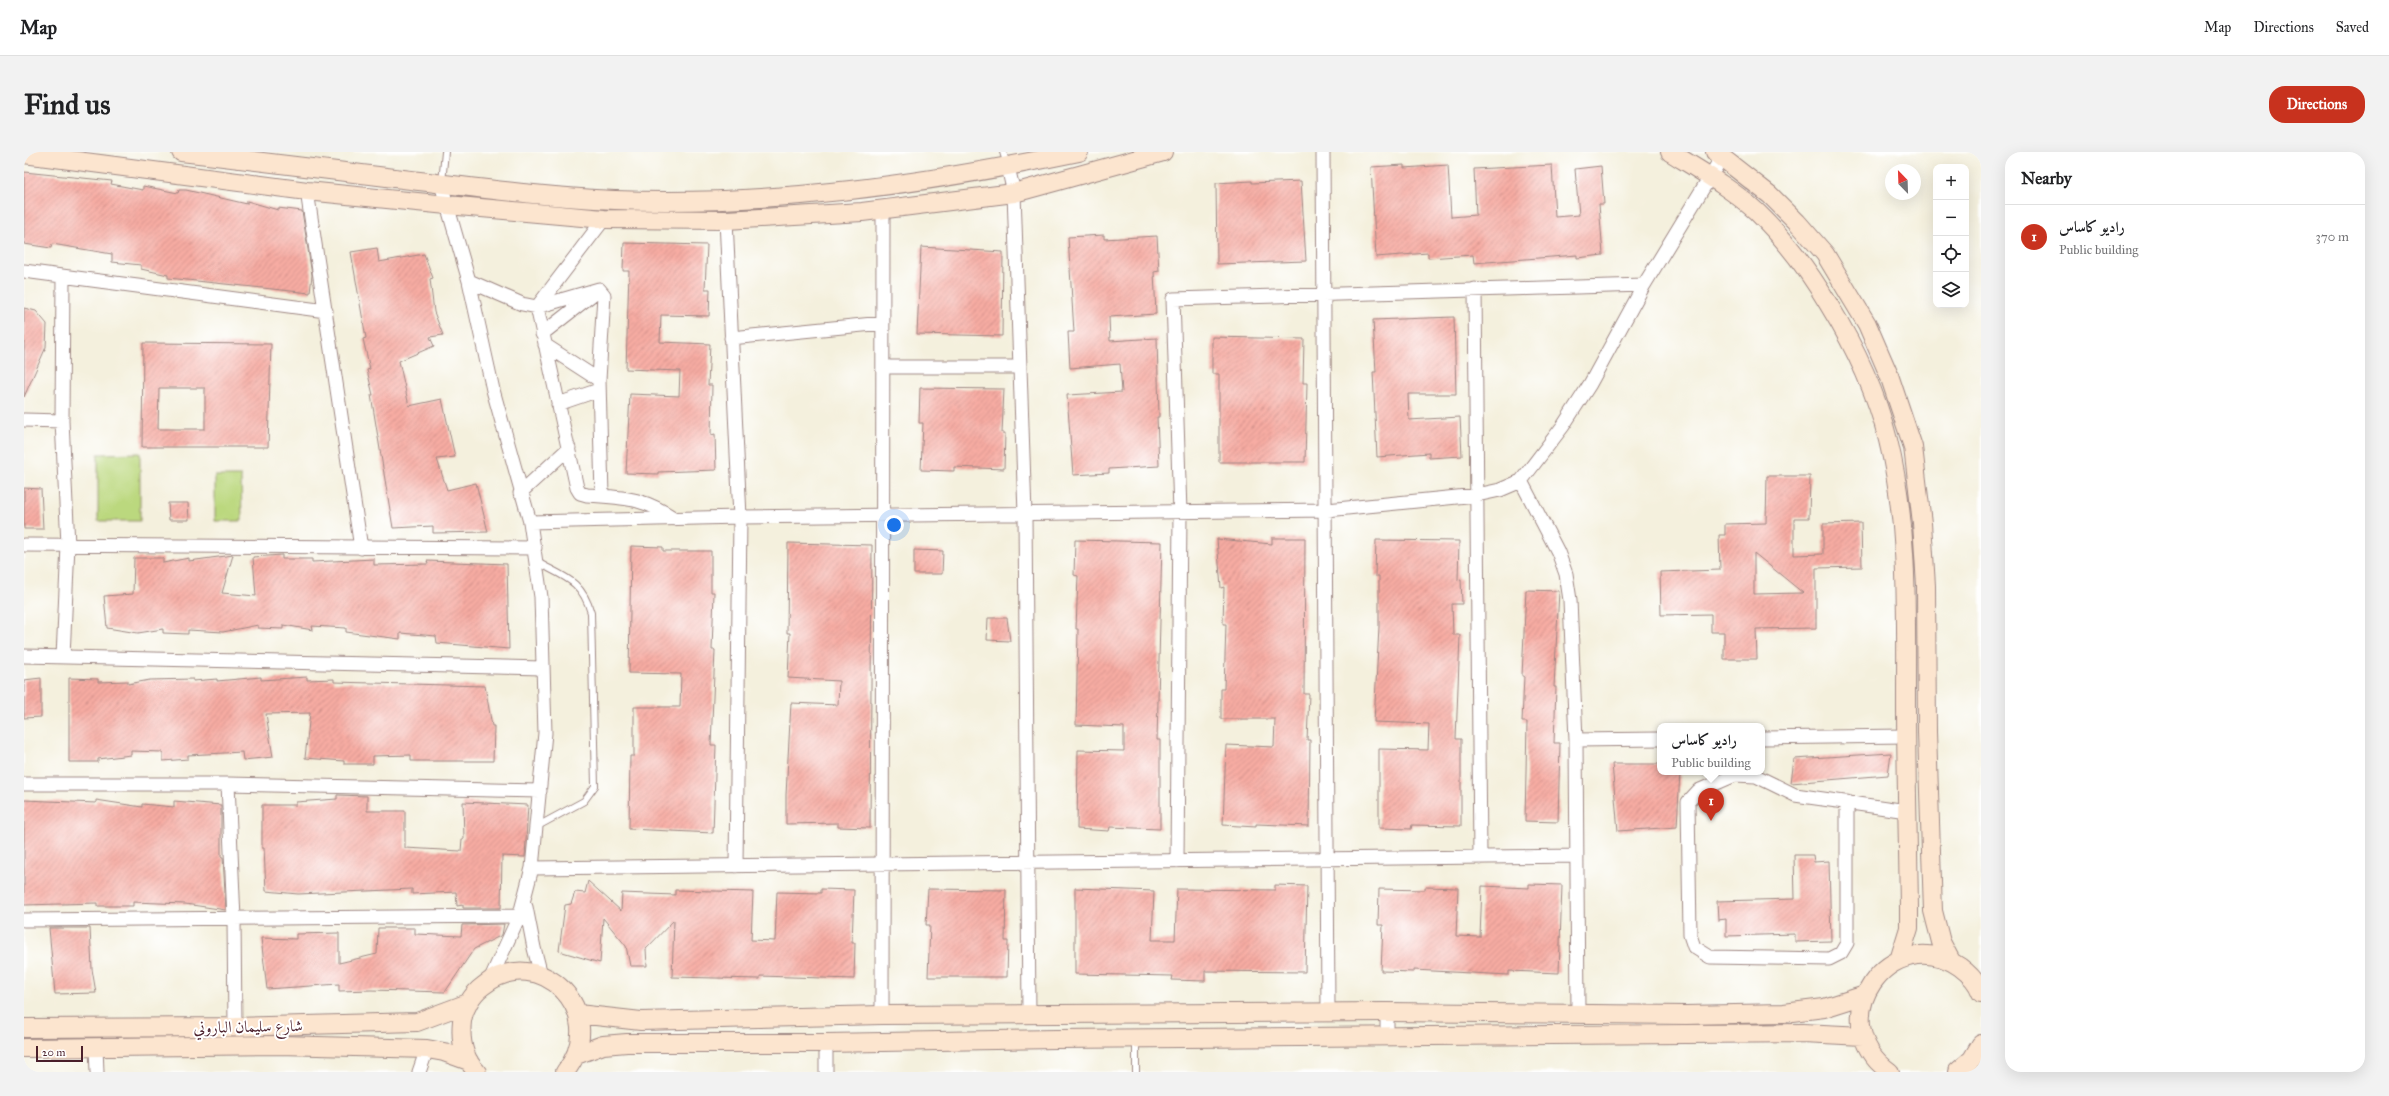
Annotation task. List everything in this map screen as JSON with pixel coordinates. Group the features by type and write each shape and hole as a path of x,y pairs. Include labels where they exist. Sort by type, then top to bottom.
{"street":[{"path":"181,152 528,194 601,199 717,200 796,196 901,185 1005,159 1079,152"},
{"path":"24,154 307,191 446,205 604,219 726,220 883,209 1014,192 1163,152"},
{"path":"1323,152 1328,1013"},
{"path":"1670,152 1709,176 1755,211 1780,236 1807,268 1847,334 1873,395 1888,439 1895,476 1901,524 1906,607 1906,736 1909,928 1899,960"},
{"path":"530,522 740,517 1326,510 1477,495 1500,490 1521,481 1563,426 1590,384 1644,285 1709,176 1718,154 1770,195 1797,222 1824,254 1867,324 1889,375 1913,447 1922,523 1933,911 1941,942 1950,961"},
{"path":"1005,159 1014,192 1025,514 1029,862 1029,1015"},
{"path":"441,184 446,205 470,280 493,390 520,493 530,522 541,597 542,668 546,733 532,868 523,915 490,980"},
{"path":"307,191 361,548"},
{"path":"882,1015 883,209"},
{"path":"604,219 537,307 577,488 580,493 587,495 634,498 655,506 675,519"},
{"path":"726,220 740,517 736,866"},
{"path":"24,272 326,311"},
{"path":"63,277 62,421 68,546 64,657"},
{"path":"470,280 522,304 537,307 599,289"},
{"path":"1177,861 1180,512 1173,299 1644,285"},
{"path":"543,339 599,289"},
{"path":"599,289 604,295 599,385 602,496"},
{"path":"1475,289 1480,858"},
{"path":"731,338 883,323"},
{"path":"543,339 599,385"},
{"path":"883,368 1020,367"},
{"path":"558,404 599,385"},
{"path":"24,420 62,421"},
{"path":"520,493 569,448"},
{"path":"1521,481 1558,552 1566,574 1570,600 1576,740 1578,1012"},
{"path":"1901,524 1922,523"},
{"path":"24,546 534,548"},
{"path":"24,656 542,668"},
{"path":"1765,738 1906,736"},
{"path":"1576,740 1657,739"},
{"path":"1847,802 1847,943 1841,954 1829,959 1710,957 1694,947 1690,935 1688,802 1698,791 1735,775 1756,776 1795,795 1847,802 1907,811"},
{"path":"24,784 228,784 540,791"},
{"path":"228,784 234,919 235,1027"},
{"path":"532,868 1577,856"},
{"path":"24,920 523,915"},
{"path":"523,915 541,975"},
{"path":"1890,1072 1880,1065 1869,1052 1860,1023 1865,995 1878,974 1899,960 1916,956 1933,956 1950,961 1968,973 1981,991"},
{"path":"474,1068 463,1047 461,1032 463,1017 468,1003 478,990 490,980 507,973 524,972 541,975 560,986 574,1004 578,1014 581,1035 576,1055 565,1072"},
{"path":"578,1014 641,1021 882,1015 1387,1012 1578,1012 1686,1015 1784,1013 1824,1008 1865,995"},
{"name":"شارع سليمان الباروني","path":"24,1028 235,1027 417,1022 468,1003"},
{"path":"1387,1012 1387,1037"},
{"path":"576,1055 602,1045 627,1043 826,1043 1803,1034 1863,1036"},
{"path":"826,1043 826,1072"},
{"path":"1957,1072 1972,1059 1981,1044"},
{"name":"شارع سليمان الباروني","path":"24,1048 281,1045 427,1050 444,1052 474,1068"},
{"path":"96,1048 97,1072"},
{"path":"419,1072 427,1050"}],"lane":[{"path":"441,184 445,152"},
{"path":"536,561 577,584 587,599 591,613 595,786 584,801 536,827"},
{"path":"1136,1039 1136,1072"}],"green space":[{"path":"140,453 140,521 98,521 98,454"},
{"path":"215,476 241,476 242,521 215,521"}],"building":[{"path":"1404,165 1404,168 1448,165 1451,217 1476,215 1474,169 1552,165 1555,217 1579,215 1575,169 1601,166 1604,204 1599,204 1603,255 1577,258 1577,255 1474,263 1473,255 1428,258 1428,253 1376,257 1371,167"},
{"path":"24,172 112,181 111,184 143,190 143,186 178,193 179,190 186,190 247,204 247,201 278,210 278,208 302,211 312,275 310,293 168,278 168,275 141,269 141,265 112,262 112,254 52,244 51,248 24,244"},
{"path":"1252,181 1252,183 1301,181 1306,261 1217,264 1216,183"},
{"path":"1104,235 1104,239 1157,236 1159,271 1154,272 1156,314 1109,317 1110,341 1157,338 1159,417 1157,417 1159,466 1109,469 1109,473 1073,475 1067,395 1122,392 1120,364 1070,368 1068,332 1074,332 1068,237"},
{"path":"624,243 707,245 705,289 710,289 709,316 661,315 660,342 710,344 708,385 712,385 711,435 715,434 716,470 658,472 658,474 626,473 630,394 679,396 680,371 626,369 629,271 623,271"},
{"path":"921,247 1003,252 1002,336 917,334"},
{"path":"377,248 379,262 424,254 433,278 430,279 434,312 443,335 430,337 434,346 399,361 409,406 442,399 455,457 437,459 447,490 476,483 488,532 433,533 433,526 393,528 371,395 373,395 367,370 370,369 363,339 366,338 351,252"},
{"path":"24,308 36,311 47,324 46,347 24,397"},
{"path":"1454,317 1456,394 1408,394 1409,420 1460,417 1462,456 1429,458 1429,453 1377,457 1373,372 1376,372 1373,320"},
{"path":"1212,337 1304,339 1303,383 1307,383 1305,462 1219,462 1219,374 1212,374"},
{"path":"143,343 271,344 268,447 142,447","holes":["159,388 205,388 205,429 158,429"]},
{"path":"920,388 1004,389 1002,433 1005,433 1004,469 954,467 954,471 921,470 923,423 919,423"},
{"path":"1767,476 1810,476 1809,518 1794,518 1794,555 1823,554 1823,524 1861,523 1862,567 1816,568 1816,628 1756,629 1757,659 1724,659 1724,632 1711,632 1711,614 1661,615 1660,572 1720,570 1719,535 1725,535 1725,524 1766,523","holes":["1754,553 1803,593 1754,594"]},
{"path":"24,488 41,489 43,529 24,529"},
{"path":"168,503 188,503 189,520 169,520"},
{"path":"1272,538 1305,538 1304,694 1309,694 1307,740 1310,740 1309,826 1256,824 1256,827 1223,825 1226,745 1274,747 1275,719 1221,719 1221,689 1224,689 1226,624 1223,624 1224,587 1221,588 1217,539 1272,544"},
{"path":"1075,540 1162,542 1157,740 1160,740 1160,829 1110,827 1109,831 1077,829 1078,750 1124,751 1124,727 1076,725 1078,629 1076,629 1078,576 1074,575"},
{"path":"1376,540 1459,541 1458,580 1461,579 1462,604 1452,604 1453,635 1460,635 1456,739 1461,739 1461,826 1412,825 1411,829 1379,828 1379,749 1428,750 1429,724 1374,722 1379,627 1379,576 1375,576"},
{"path":"788,543 872,545 870,828 838,827 838,823 786,824 791,703 838,705 839,681 788,678 790,633 787,633"},
{"path":"631,546 663,547 663,551 711,551 711,592 714,592 712,650 715,650 711,745 716,745 713,833 629,829 630,756 634,756 634,707 680,707 681,674 629,673"},
{"path":"914,550 943,551 942,574 914,574"},
{"path":"233,555 222,593 256,596 253,557 282,555 282,559 312,559 312,562 374,559 374,565 428,564 427,561 507,564 509,649 437,643 436,636 400,633 400,639 346,632 346,628 312,626 313,630 283,625 283,629 258,628 258,625 223,632 188,630 188,634 163,633 163,629 138,633 107,628 104,596 133,594 134,558 163,558 163,563 189,558 189,561"},
{"path":"1526,590 1559,591 1554,687 1556,687 1554,743 1560,743 1558,822 1525,821 1527,722 1522,722 1524,676 1522,676"},
{"path":"988,618 1007,618 1010,641 987,640"},
{"path":"261,677 261,680 307,677 307,680 334,679 334,682 485,686 492,726 494,726 493,761 411,761 411,755 373,756 373,764 344,764 344,761 305,758 310,713 266,714 273,757 243,760 242,752 188,755 188,759 163,761 163,752 131,751 131,755 98,759 98,762 69,762 69,678 98,679 98,682 128,681 128,684 150,680 193,679 193,681 217,679 217,681"},
{"path":"41,678 41,717 24,718 24,680"},
{"path":"1891,753 1888,775 1791,783 1794,759"},
{"path":"1612,764 1657,764 1657,775 1680,775 1677,827 1618,831"},
{"path":"337,795 367,796 367,811 405,811 405,848 461,851 462,839 464,839 463,802 528,805 525,857 502,856 501,908 463,908 463,905 457,906 456,892 412,894 412,889 298,894 266,891 264,848 262,848 262,805 296,805 296,802 337,799"},
{"path":"24,800 96,803 96,800 142,807 142,804 174,807 174,801 221,805 221,857 223,857 226,910 185,904 133,902 133,906 97,906 97,903 24,905"},
{"path":"1794,855 1813,855 1814,862 1829,861 1831,941 1795,942 1795,934 1726,936 1726,919 1718,920 1717,901 1795,899"},
{"path":"588,881 621,911 622,893 675,895 675,890 753,892 751,940 775,941 777,892 821,893 821,889 854,890 852,943 855,943 854,979 760,976 760,979 672,977 674,920 646,949 647,966 630,966 626,946 603,918 600,963 559,951 565,905 571,904 575,892 585,893"},
{"path":"1529,884 1562,885 1559,973 1509,971 1509,975 1414,970 1414,972 1381,971 1383,925 1378,925 1379,889 1425,890 1425,887 1458,888 1456,936 1480,937 1482,886 1529,888"},
{"path":"1275,885 1307,886 1305,972 1205,971 1205,981 1172,980 1173,976 1075,974 1075,888 1154,891 1152,940 1175,940 1177,889 1275,890"},
{"path":"928,889 1006,890 1005,941 1008,941 1007,977 928,977 930,925 926,925"},
{"path":"504,924 502,935 474,949 445,992 371,990 339,991 339,984 267,989 261,938 296,939 296,934 339,933 339,963 377,954 378,928 415,928 415,934 461,936 462,925"},
{"path":"49,928 90,928 92,969 96,993 55,994"}],"place":[{"name":"راديو كاساس","path":"1711,821"}]}
